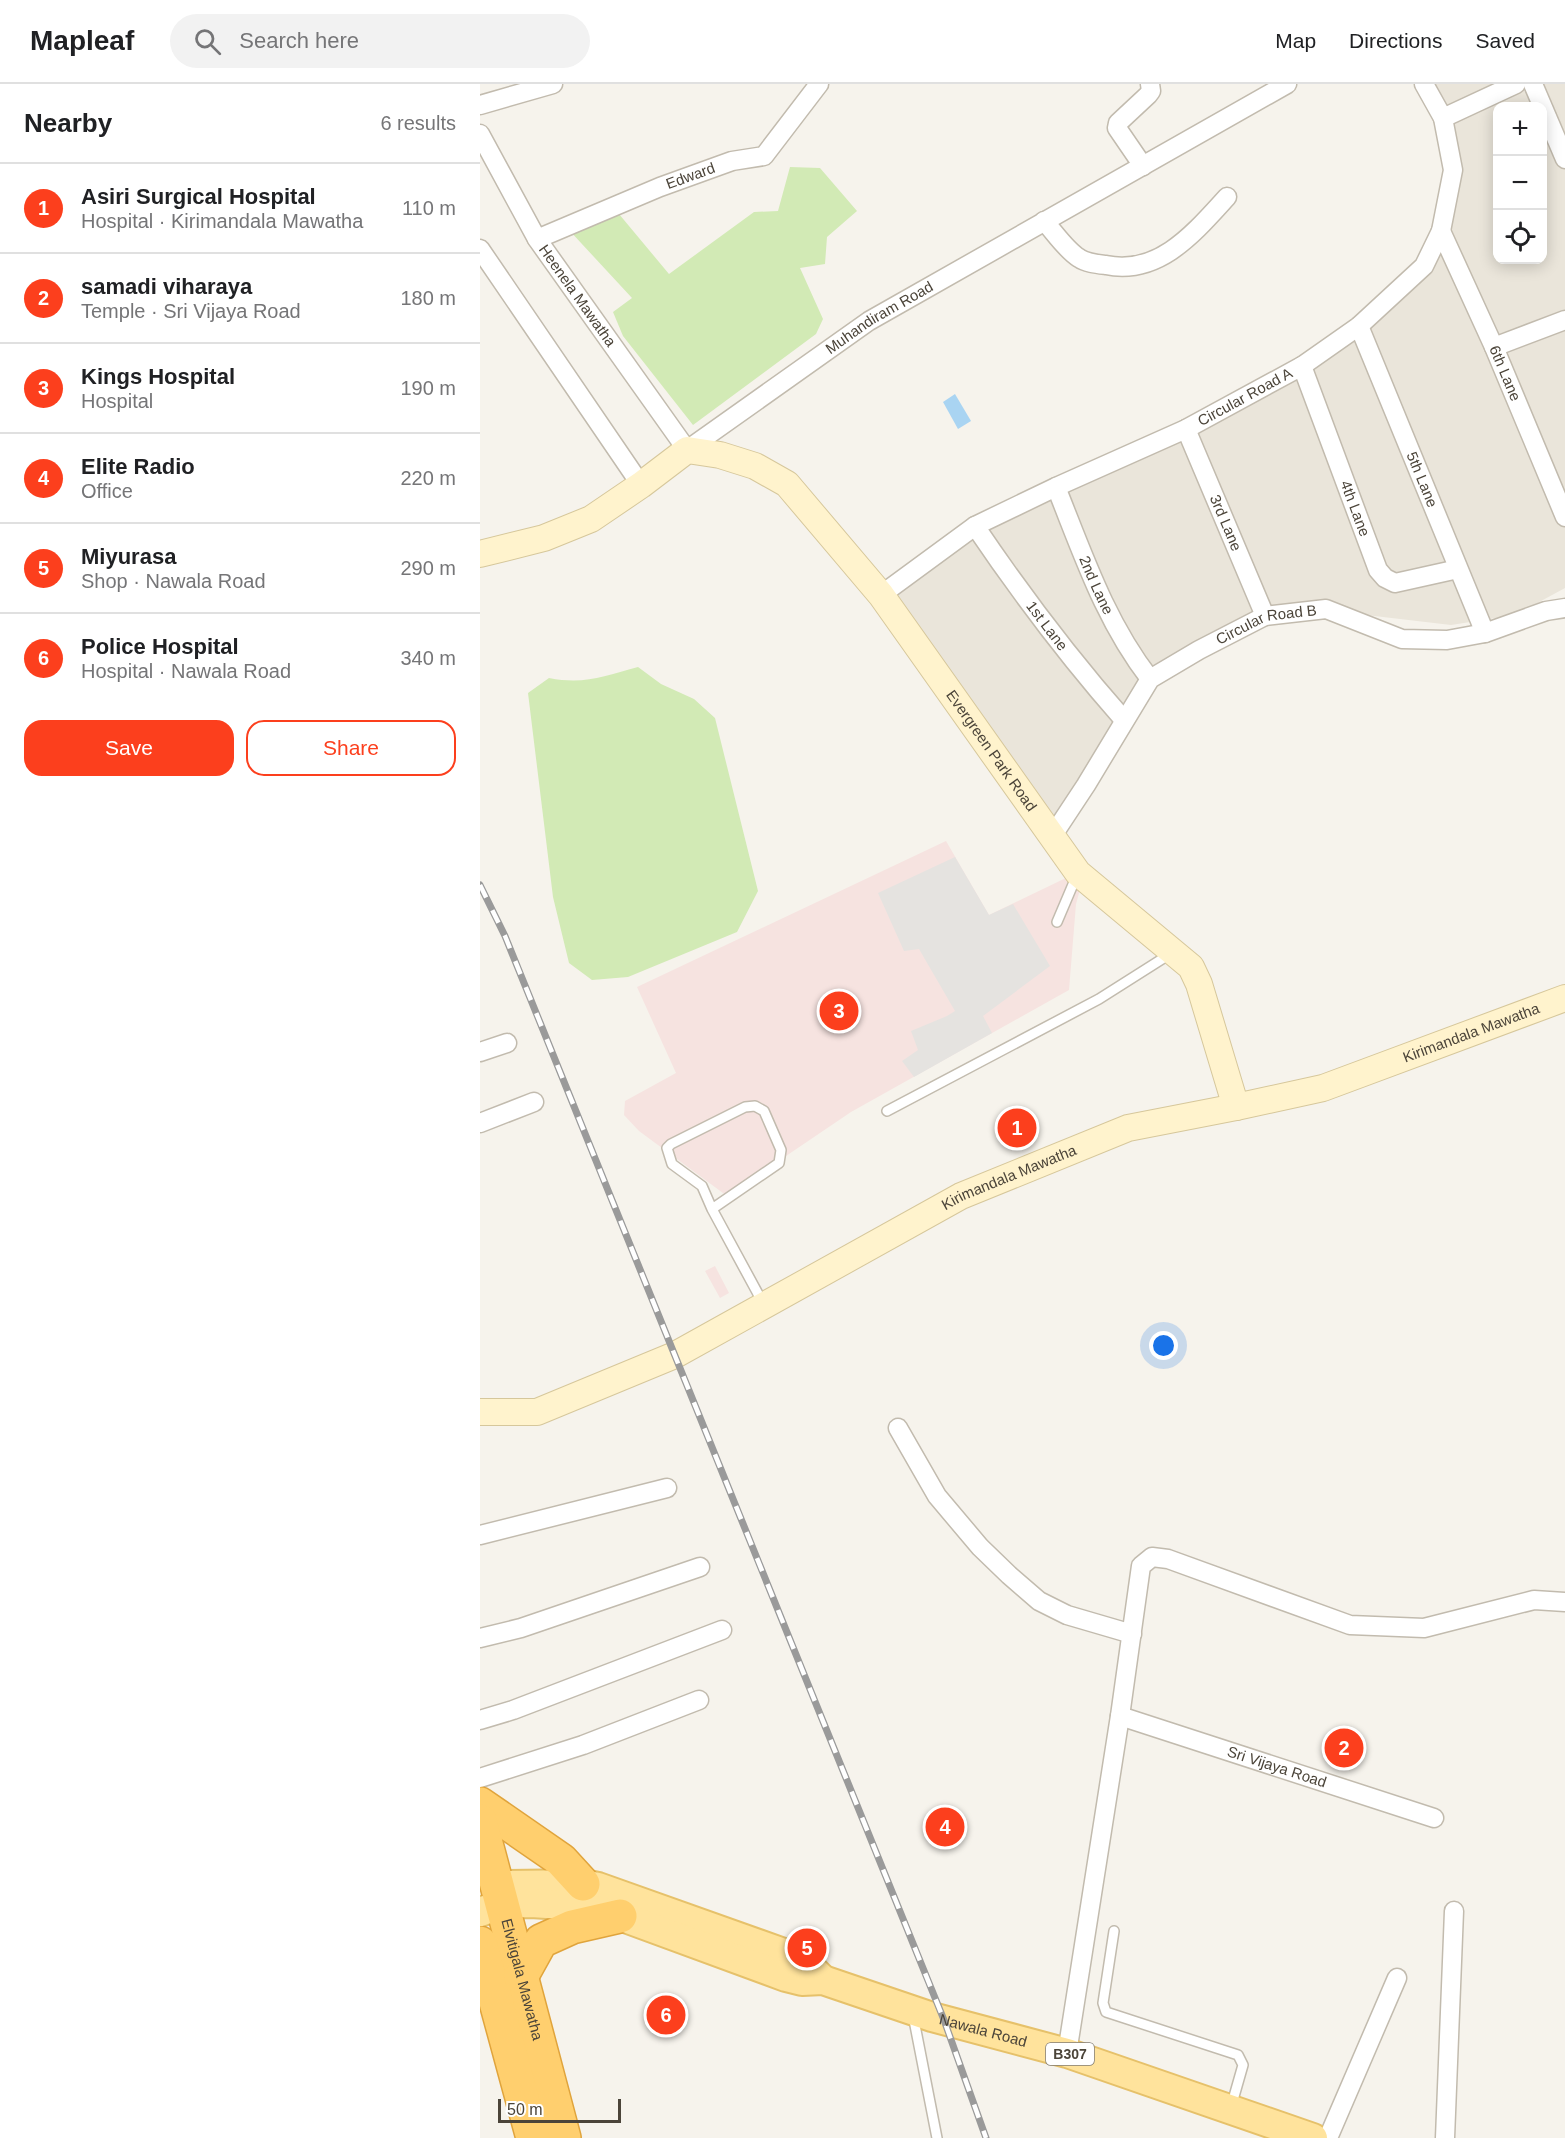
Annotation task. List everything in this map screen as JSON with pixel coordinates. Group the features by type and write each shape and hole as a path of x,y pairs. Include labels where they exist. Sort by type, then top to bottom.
{"highway":[{"path":"480,1804 561,1860 583,1884"},
{"name":"Elvitigala Mawatha","path":"480,1821 497,1978 533,2138"},
{"path":"497,1978 541,1941 572,1927 620,1916"},
{"name":"Elvitigala Mawatha","path":"480,1943 564,2138"}],"main road":[{"name":"Muhandiram Road","path":"480,554 544,538 591,519 687,450"},
{"name":"Evergreen Park Road","path":"687,450 720,455 755,466 787,484 881,595 1078,873 1191,967 1199,984 1236,1107"},
{"name":"Kirimandala Mawatha","path":"480,1412 537,1412 675,1355 961,1196 1128,1128 1323,1088 1564,1002"},
{"name":"Nawala Road","path":"490,1898 583,1884 598,1887 792,1956 809,1966 823,1980"},
{"name":"Nawala Road","path":"490,1898 579,1906 620,1916 786,1977 802,1981 823,1980 957,2024 1067,2053 1313,2138"}],"street":[{"path":"480,105 553,84"},
{"name":"Edward","path":"537,239 660,187 732,160 764,156 819,84"},
{"path":"1143,166 1117,128 1118,123 1148,95 1151,91 1150,84"},
{"name":"Muhandiram Road","path":"687,450 869,321 1287,84"},
{"name":"Circular Road A","path":"881,595 975,526 1186,429 1302,366 1359,326 1424,266 1441,231 1453,170 1443,118 1424,84"},
{"path":"1443,118 1516,84"},
{"path":"1533,84 1564,153"},
{"name":"Heenela Mawatha","path":"480,134 537,239 687,450"},
{"path":"1044,221 1079,259 1115,267 1131,267 1151,261 1175,249 1191,236 1227,197"},
{"name":"6th Lane","path":"1441,231 1494,347 1565,517"},
{"path":"480,249 641,485"},
{"path":"1494,347 1565,320"},
{"name":"5th Lane","path":"1359,326 1485,633"},
{"name":"4th Lane","path":"1302,366 1378,570 1385,578 1395,583 1458,569"},
{"name":"3rd Lane","path":"1186,429 1265,616"},
{"name":"2nd Lane","path":"1056,487 1104,606 1135,659 1150,679"},
{"name":"1st Lane","path":"975,526 1013,582 1071,658 1124,720"},
{"name":"Circular Road B","path":"1053,835 1150,679 1199,650 1265,616 1326,609 1402,639 1446,640 1485,633 1546,611 1565,608"},
{"path":"480,1052 507,1043"},
{"path":"480,1123 534,1102"},
{"path":"898,1428 937,1496 980,1547 1009,1575 1039,1601 1066,1615 1132,1634"},
{"path":"480,1535 667,1488"},
{"path":"1067,2053 1141,1566 1152,1557 1167,1559 1350,1625 1424,1628 1534,1600 1565,1602"},
{"path":"480,1638 520,1628 700,1567"},
{"path":"480,1720 513,1710 722,1630"},
{"path":"480,1778 583,1745 699,1700"},
{"name":"Sri Vijaya Road","path":"1120,1716 1434,1818"},
{"path":"1445,2138 1454,1911"},
{"path":"1328,2138 1397,1978"}],"lane":[{"path":"1057,922 1078,873"},
{"path":"887,1110 1100,999 1172,952"},
{"path":"712,1209 779,1163 781,1150 764,1111 755,1106 745,1107 670,1144 667,1148 672,1164 702,1186 712,1209 764,1305"},
{"path":"1114,1930 1103,2003 1106,2012 1238,2055 1243,2065 1231,2109"},
{"path":"912,2010 937,2138"}],"shaded area":[{"path":"1422,84 1565,84 1565,588 1515,615 1451,625 1366,615 1263,610 1150,679 1053,835 881,595 1056,487 1300,360 1424,266 1453,170"},
{"path":"946,841 989,915 1070,876 1081,886 1076,904 1069,990 851,1112 727,1196 639,1131 624,1115 625,1101 676,1073 637,987"},
{"path":"955,857 989,915 1013,904 1050,966 983,1016 992,1033 914,1077 902,1061 918,1050 911,1031 955,1011 919,949 904,951 878,893"},
{"path":"715,1266 729,1293 720,1298 705,1271"}],"green space":[{"path":"790,167 820,168 857,211 827,237 825,264 800,268 823,319 816,334 693,425 623,336 613,312 632,298 569,230 614,208 669,274 754,212 778,211"},
{"path":"638,667 661,684 694,699 715,718 758,891 737,932 628,977 592,980 569,963 553,897 528,693 549,678 584,680"}],"water":[{"path":"955,394 971,421 958,429 943,402"}],"railway":[{"path":"480,885 505,936 944,2020 986,2138"}],"place":[{"name":"Kings Hospital","path":"839,1011"},
{"name":"Asiri Surgical Hospital","path":"1017,1128"},
{"name":"samadi viharaya","path":"1344,1748"},
{"name":"Elite Radio","path":"945,1827"},
{"name":"Miyurasa","path":"807,1948"},
{"name":"Police Hospital","path":"666,2015"}]}
